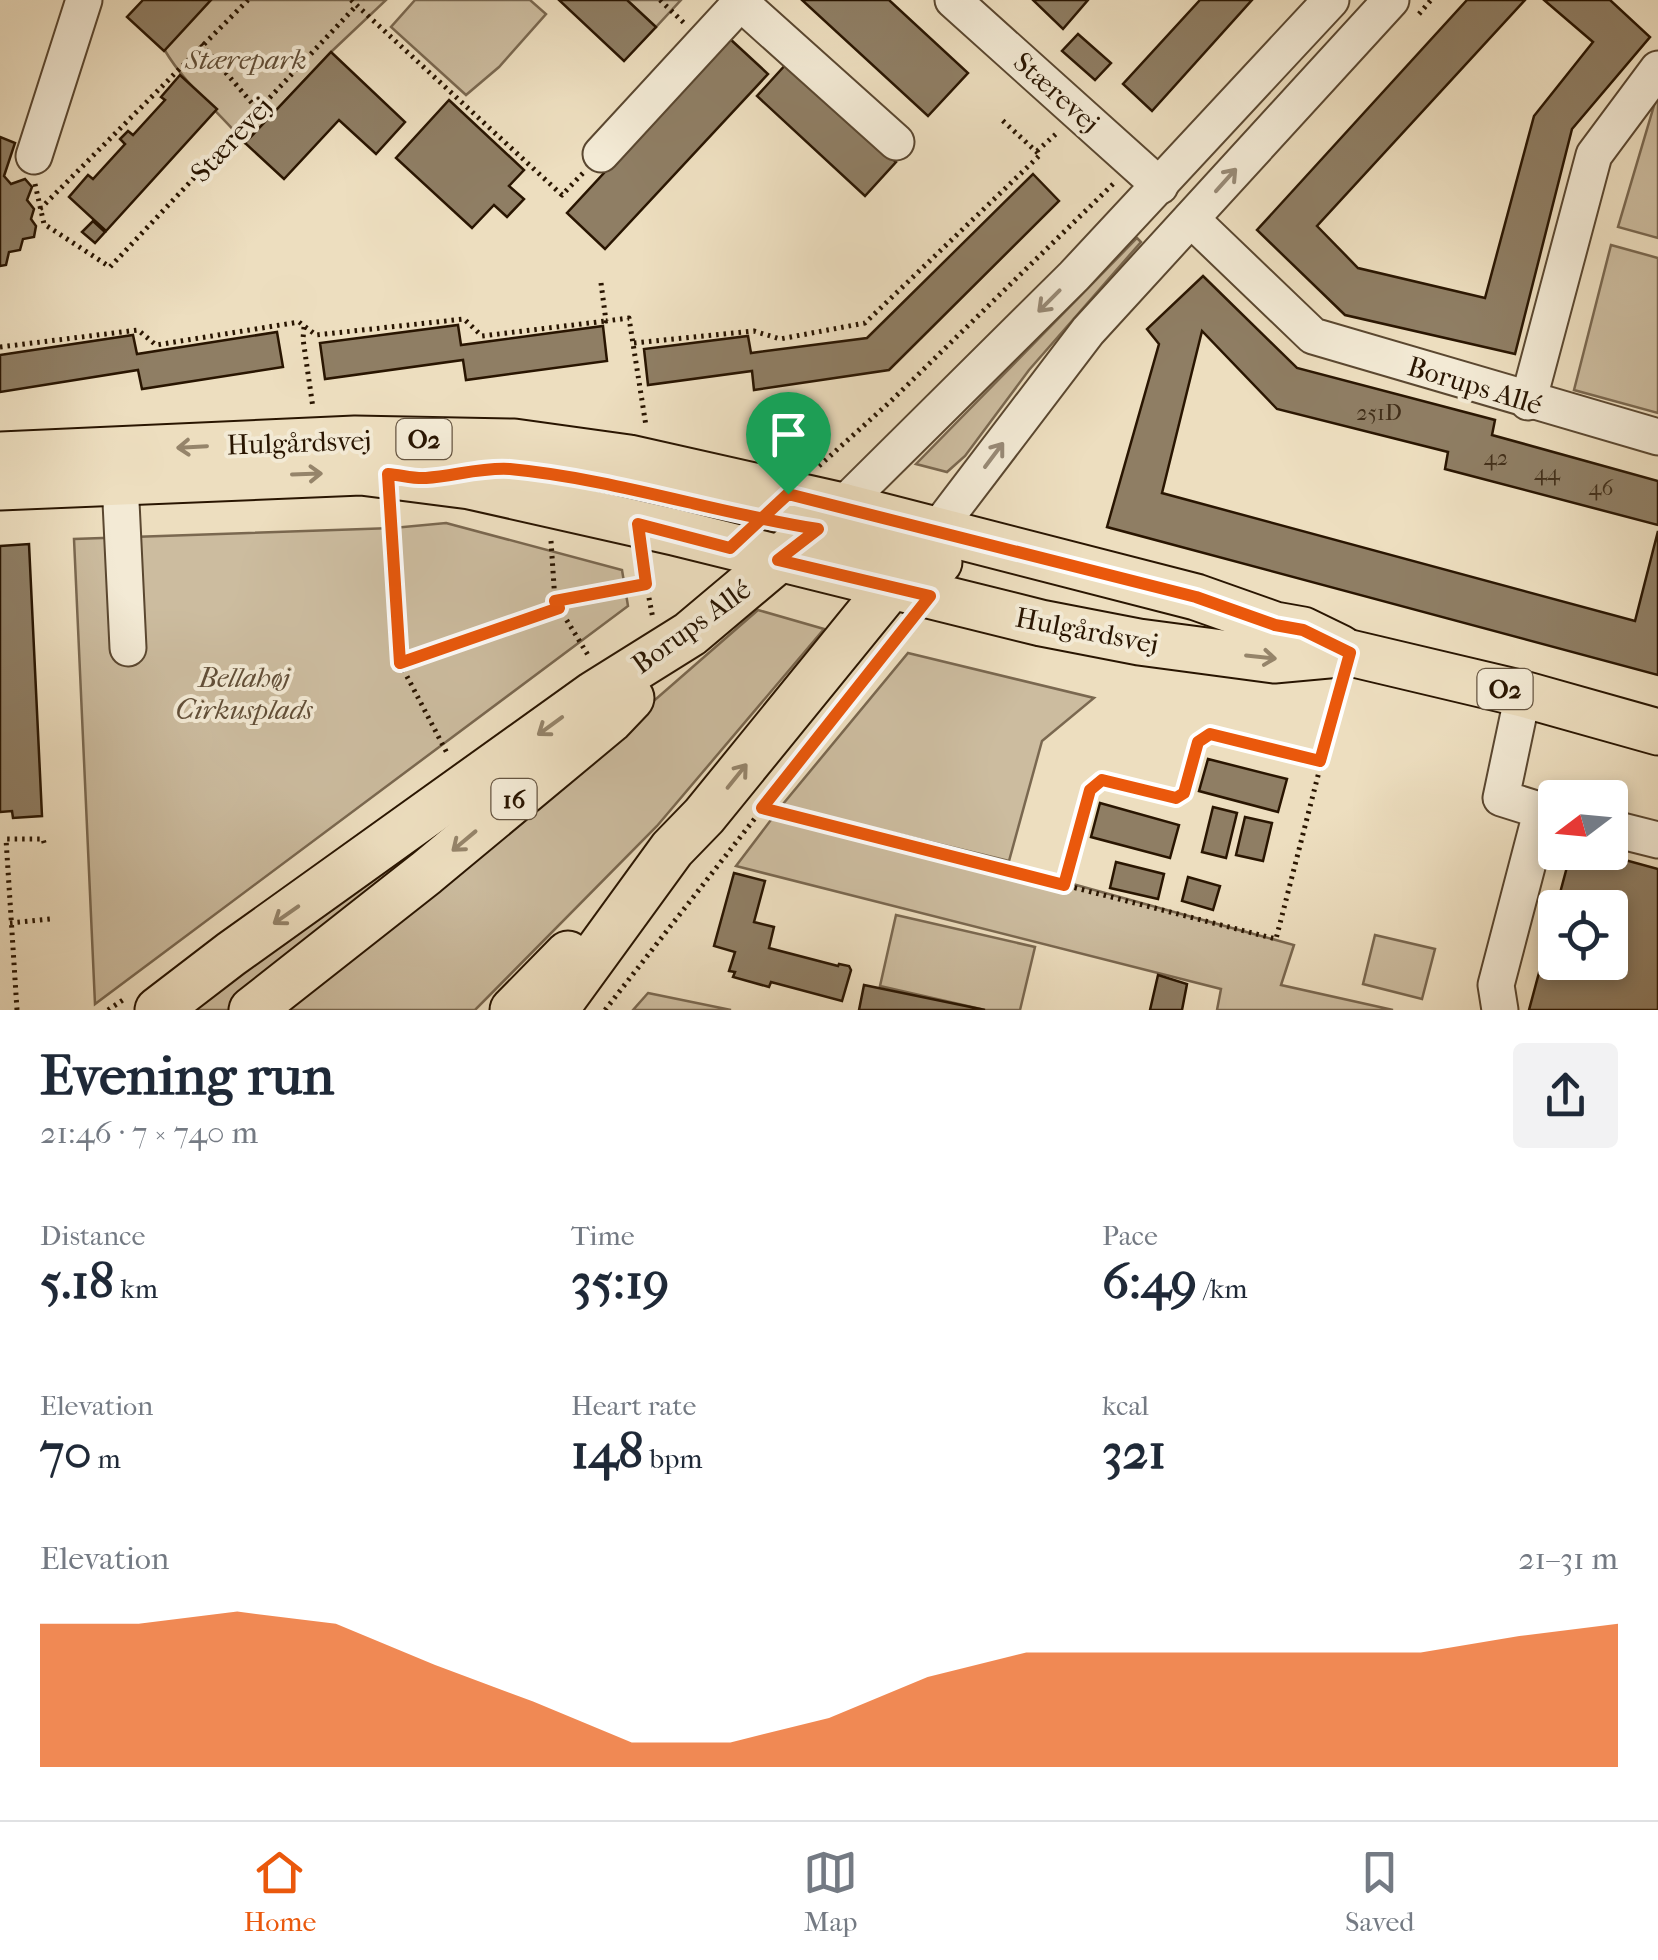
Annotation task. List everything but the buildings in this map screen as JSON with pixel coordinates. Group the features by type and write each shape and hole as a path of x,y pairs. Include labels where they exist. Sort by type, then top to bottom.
{"main road":[{"name":"Hulgårdsvej","path":"0,455 318,440 514,442 651,464 788,494 917,568 1041,623 1274,660 1350,653"},
{"path":"405,476 505,469 596,480 776,523 830,518"},
{"name":"Hulgårdsvej","path":"0,487 361,472 405,476 548,502 778,560 917,568 1196,597 1275,625 1303,630 1350,653 1522,694 1658,732"},
{"name":"Borups Allé","path":"158,1010 616,681 679,641 830,518"},
{"path":"513,1010 704,816 917,568"},
{"name":"16","path":"252,1010 426,873 610,720 679,641"},
{"path":"555,1010 672,848"}],"street":[{"path":"34,156 84,0"},
{"name":"Borups Allé","path":"830,518 908,444 1160,186 1331,0"},
{"path":"600,154 742,1 896,142"},
{"name":"Stærevej","path":"956,1 1160,186"},
{"path":"917,568 1088,332 1191,219 1401,11"},
{"path":"1528,402 1594,154 1658,69"},
{"name":"Borups Allé","path":"1191,219 1313,336 1658,437"},
{"path":"120,481 128,648"},
{"path":"1522,694 1501,798 1538,811"},
{"path":"1628,832 1658,840"},
{"path":"1500,1010 1496,985 1538,847"}],"path":[{"path":"40,209 248,0"},
{"path":"1401,11 1431,0"},
{"name":"Stærevej","path":"40,209 44,224 110,267 354,3 562,195 600,154"},
{"path":"201,44 258,110"},
{"path":"634,344 754,331 780,339 865,324 1040,155 1002,120"},
{"path":"34,156 32,170 40,209"},
{"path":"788,494 891,401 1117,180"},
{"path":"601,283 606,321"},
{"path":"0,347 138,330 156,345 299,322 316,335 464,319 482,336 629,318 651,464"},
{"path":"304,327 318,440"},
{"path":"405,476 400,663 450,758"},
{"path":"548,502 555,601 588,654 616,681"},
{"path":"638,524 652,616 679,641"},
{"path":"850,697 917,568"},
{"path":"555,601 646,584"},
{"path":"400,663 559,608"},
{"path":"762,808 1276,940 1350,653"},
{"path":"605,1010 838,712"},
{"path":"1064,885 1090,790 1102,780 1176,798 1184,793 1198,742 1210,734 1320,761"},
{"path":"17,1010 3,839 43,839 45,846"},
{"path":"10,923 50,920"}],"green space":[{"name":"Stærepark","path":"209,0 386,0 245,143 164,49"},
{"path":"415,0 530,0 546,14 499,67 466,95 391,27"},
{"path":"627,0 681,0 656,27"},
{"path":"1658,92 1658,238 1618,227"},
{"path":"1137,238 1141,242 1029,370 965,456 947,472 916,464"},
{"path":"1611,245 1658,258 1658,413 1574,390"},
{"name":"Bellahøj Cirkusplads","path":"446,523 622,570 628,606 95,1004 74,539"},
{"path":"758,610 824,629 657,826 475,1010 186,1010 458,809 648,706"},
{"path":"908,653 1094,698 1042,741 1009,861 848,822 1294,945 1281,985 1393,1010 1217,1010 1221,989 736,866"},
{"path":"896,915 1035,947 1020,1010 985,1010 880,986"},
{"path":"1375,935 1435,949 1422,999 1363,984"},
{"path":"648,993 731,1010 633,1010"}],"route":[{"path":"788,494 759,519 730,548 638,524 646,584 555,601 559,608 400,663 388,474 422,478 505,469 596,480 736,512 759,519 776,523 818,529 778,560 930,596 762,808 1064,885 1090,790 1102,780 1176,798 1184,793 1198,742 1210,734 1320,761 1350,653 1303,630 1275,625 1196,597 788,494"}]}
